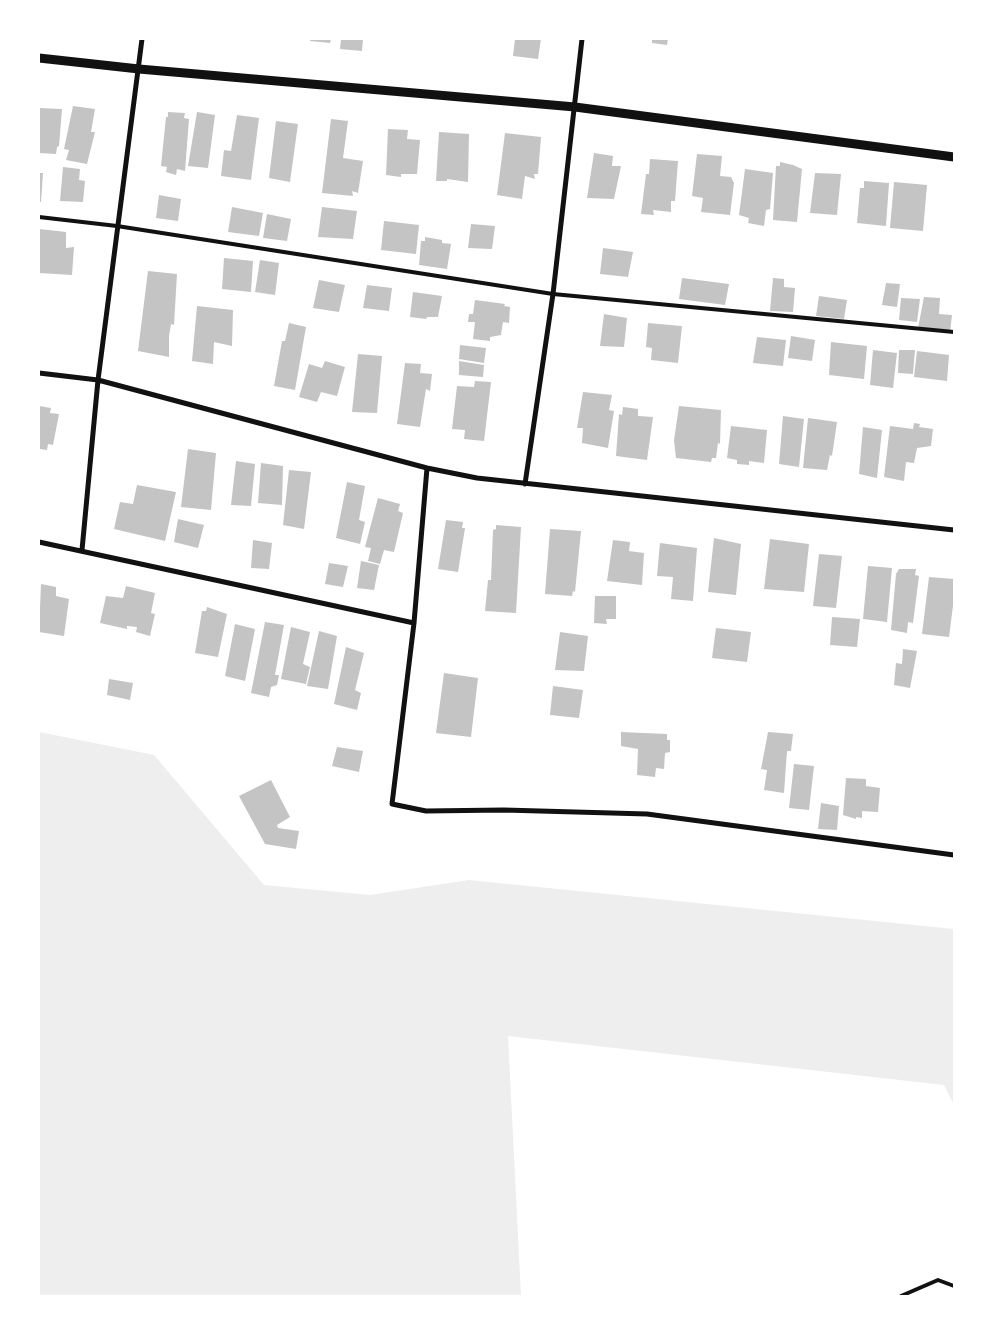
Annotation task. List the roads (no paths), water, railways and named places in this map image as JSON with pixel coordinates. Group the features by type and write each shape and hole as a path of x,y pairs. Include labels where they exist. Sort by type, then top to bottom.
{"street":[{"path":"82,550 98,380 142,39"},
{"path":"525,484 553,294 582,39"},
{"path":"39,58 139,69 575,107 954,157"},
{"path":"39,373 98,380 427,468 477,478 954,530"},
{"path":"427,468 414,623 392,804 426,811 504,810 647,814 954,855"},
{"path":"39,542 414,623"}],"lane":[{"path":"39,217 117,226 553,294 954,332"},
{"path":"901,1296 938,1280 954,1286"}]}
